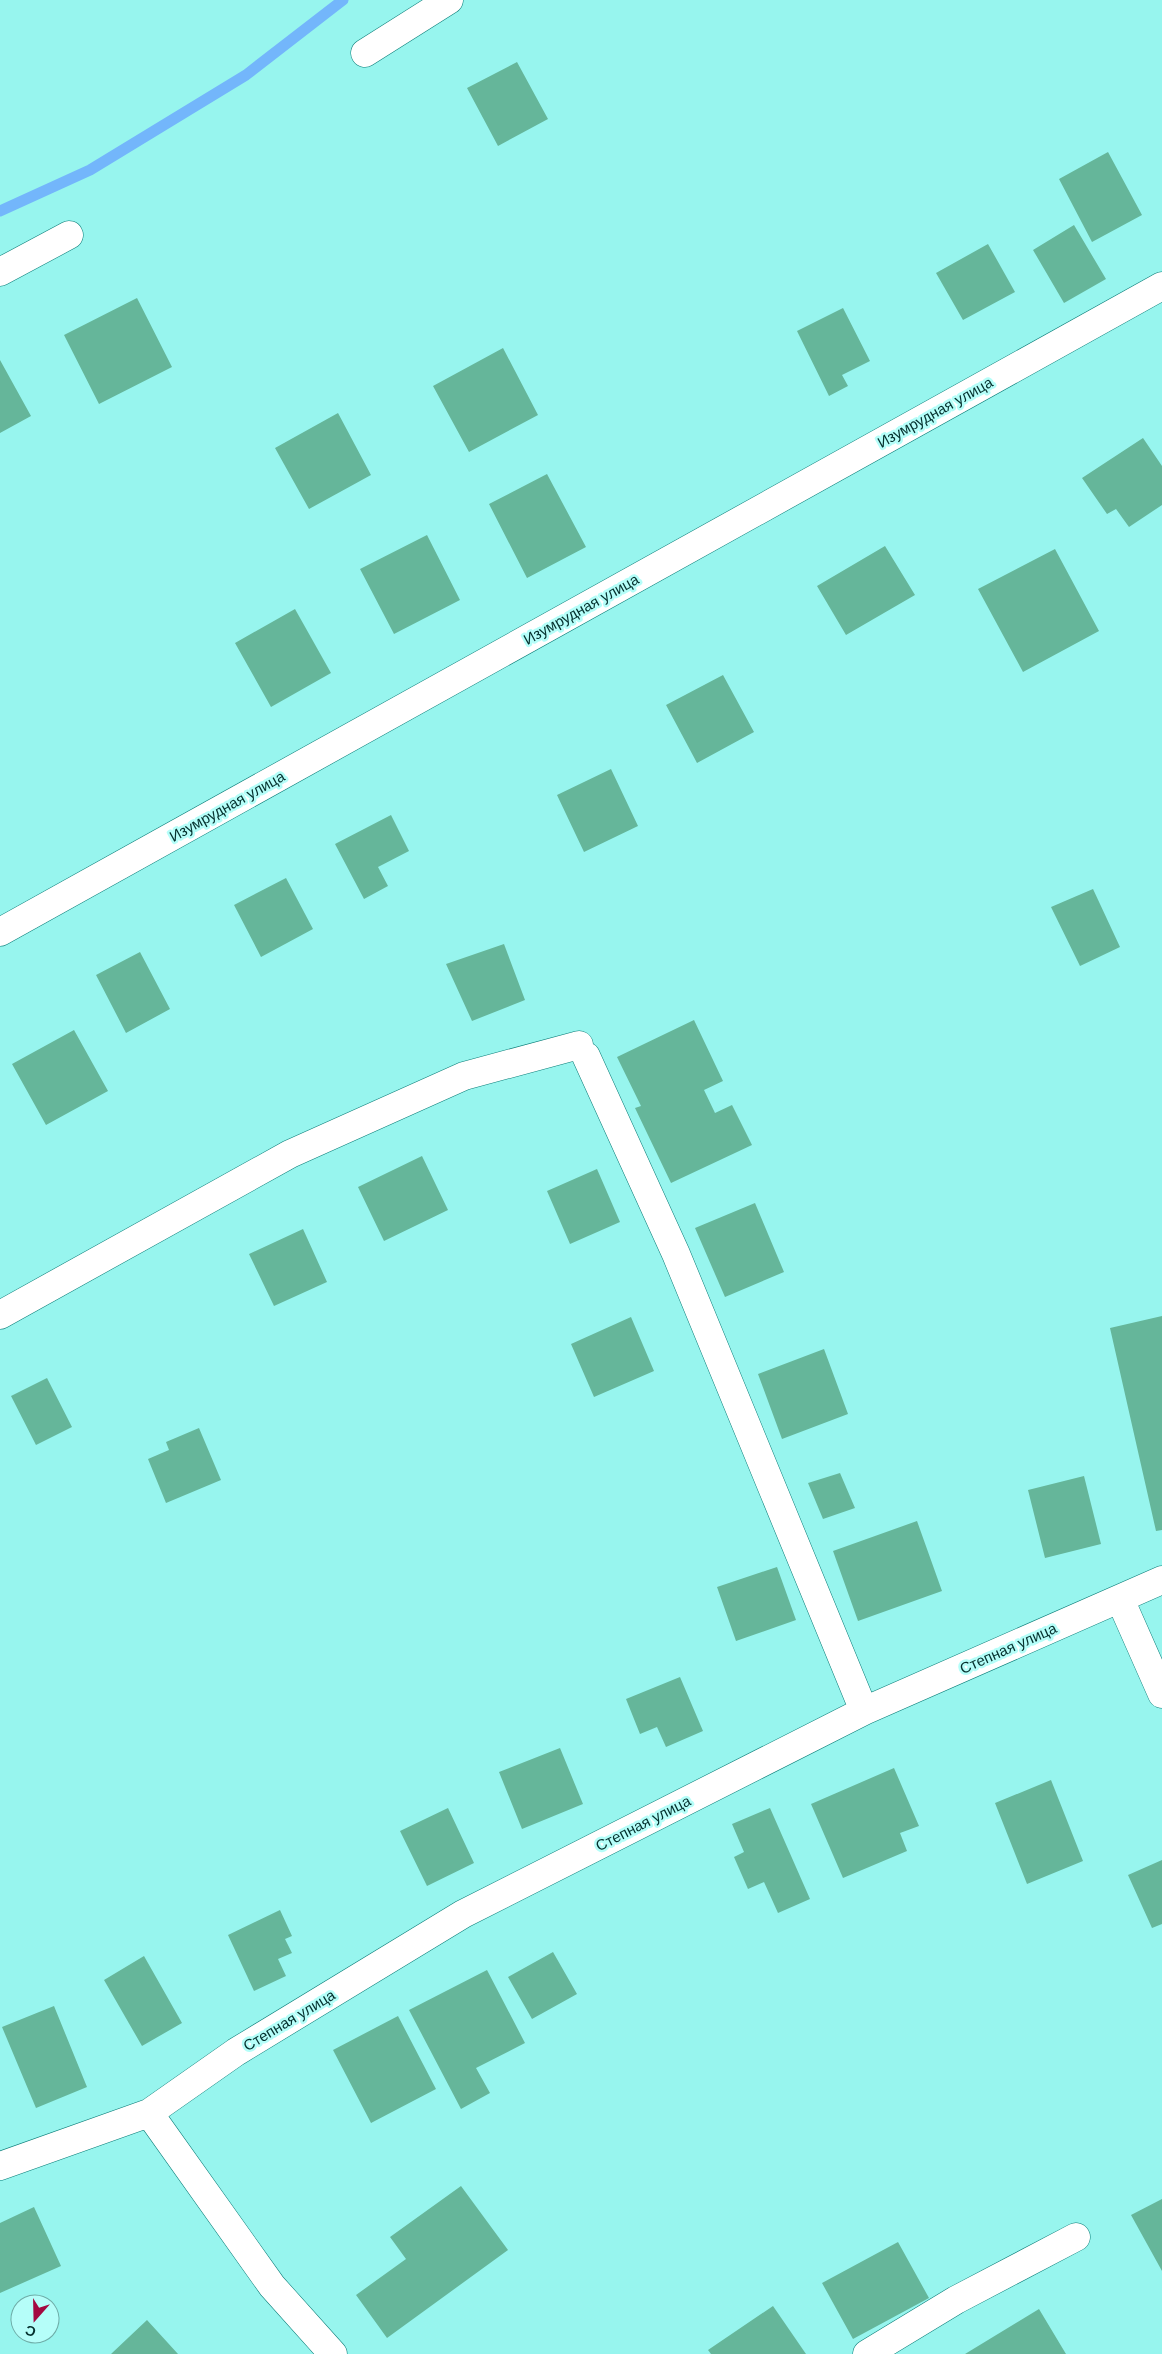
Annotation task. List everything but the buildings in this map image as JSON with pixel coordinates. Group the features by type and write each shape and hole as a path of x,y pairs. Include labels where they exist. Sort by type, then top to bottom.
{"street":[{"path":"365,53 449,0"},
{"path":"0,272 69,235"},
{"name":"Изумрудная улица","path":"0,932 1162,286"},
{"path":"0,1314 290,1154 464,1076 582,1050 676,1254 864,1711"},
{"name":"Степная улица","path":"0,2166 149,2113 236,2052 463,1914 864,1711 1162,1580"},
{"path":"1120,1598 1162,1694"},
{"path":"149,2113 272,2286 333,2354"},
{"path":"868,2354 956,2300 1076,2237"}],"waterway":[{"path":"0,211 90,170 246,75 343,0"}]}
